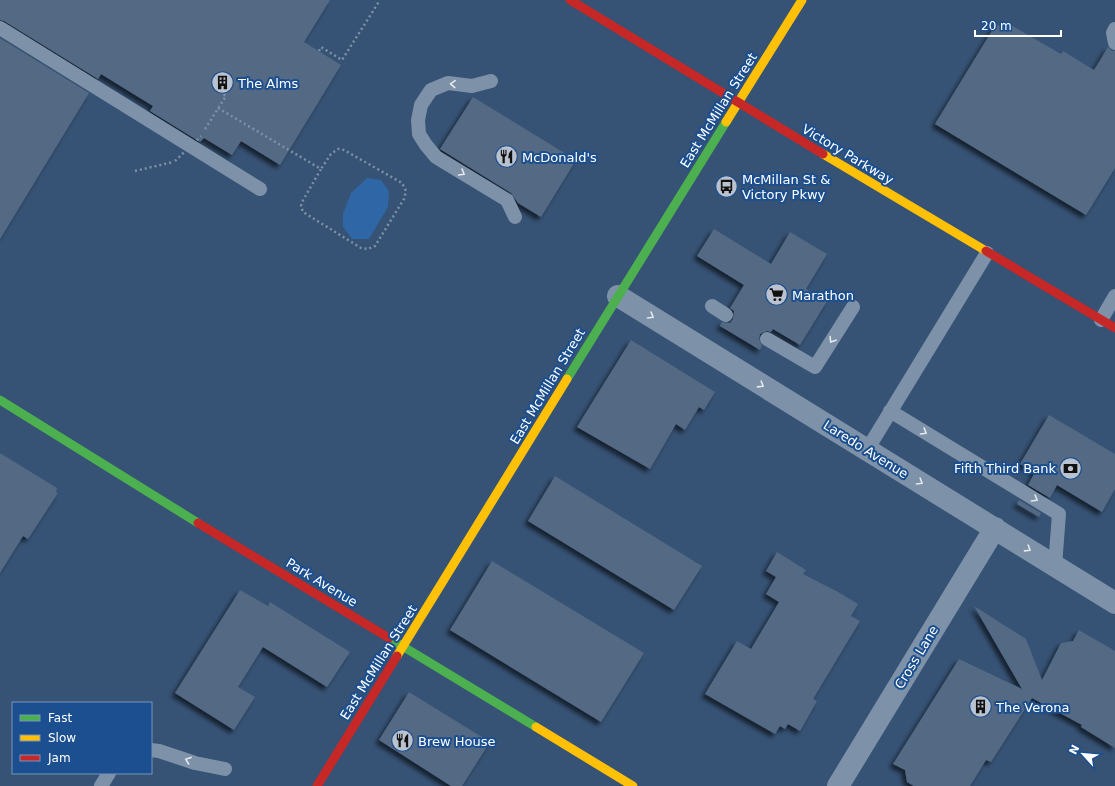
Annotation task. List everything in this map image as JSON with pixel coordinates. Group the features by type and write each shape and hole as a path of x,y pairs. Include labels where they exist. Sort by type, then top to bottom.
{"street":[{"name":"Victory Parkway","path":"570,0 987,253 1115,328"},
{"name":"East McMillan Street","path":"317,786 702,159 739,103 802,0"},
{"name":"Laredo Avenue","path":"618,296 1115,603"},
{"name":"Park Avenue","path":"0,400 174,508 632,786"},
{"name":"Cross Lane","path":"838,786 995,528"}],"lane":[{"path":"0,28 260,189"},
{"path":"491,82 472,86 448,83 431,90 421,105 418,120 419,134 436,157 507,200 515,217"},
{"path":"867,450 987,253"},
{"path":"1101,320 1115,296"},
{"path":"712,306 726,315"},
{"path":"767,339 815,367 853,307"},
{"path":"890,411 1059,514 1055,566"},
{"path":"152,750 225,770"},
{"path":"101,786 109,774"}],"path":[{"path":"319,51 321,47 342,60 380,0"},
{"path":"135,171 175,161 201,136 226,96 222,93"},
{"path":"218,108 321,169"},
{"path":"338,149 344,150 402,183 406,191 404,199 375,246 368,250 361,248 303,212 301,206 302,202 321,169 331,154 338,149"}],"shaded area":[{"path":"367,178 381,180 389,191 388,207 369,239 352,239 343,227 343,214 351,193"}],"building":[{"name":"The Alms","path":"0,0 330,0 304,42 341,65 280,165 241,141 232,155 204,138 200,142 150,111 153,106 101,74 98,79 4,21 0,20"},
{"path":"996,24 1005,29 1009,24 1061,54 1063,51 1094,70 1108,47 1112,51 1115,51 1115,168 1086,215 935,124"},
{"path":"0,38 89,93 0,239"},
{"name":"McDonald's","path":"473,97 576,160 541,217 518,203 511,193 440,149"},
{"name":"Marathon","path":"714,229 771,264 790,232 827,254 806,289 827,301 800,345 773,329 771,332 767,331 760,334 759,339 762,346 760,350 720,326 722,322 730,323 733,319 734,311 730,308 744,285 697,256"},
{"path":"631,340 715,392 704,410 699,407 685,430 676,424 650,469 577,427"},
{"name":"Fifth Third Bank","path":"1049,415 1115,454 1115,489 1102,512 1057,485 1050,498 1028,485 1035,472 1020,464"},
{"path":"0,453 57,488 56,492 58,493 28,539 23,536 0,573"},
{"path":"555,476 702,566 674,610 528,521"},
{"path":"1019,500 1041,513 1039,517 1017,504"},
{"path":"777,552 806,570 803,574 858,604 851,616 860,621 813,699 817,701 800,731 788,724 785,729 780,726 775,734 705,694 737,641 751,649 779,602 766,594 776,577 766,571"},
{"path":"492,561 644,653 601,722 450,630"},
{"path":"240,590 268,606 270,602 350,652 327,687 263,647 238,687 255,697 234,730 175,693"},
{"name":"The Verona","path":"974,606 1026,639 1042,680 1061,643 1073,641 1079,630 1115,651 1115,748 1081,727 1082,725 1032,698 991,762 986,760 970,786 914,786 907,782 905,770 893,764 959,659 1022,689"},
{"path":"409,692 490,742 462,786 451,786 379,740"}],"traffic: fast":[{"path":"567,379 726,122"},
{"path":"0,400 198,523"},
{"path":"389,638 536,727"}],"traffic: slow":[{"path":"726,122 802,0"},
{"path":"823,154 986,251"},
{"path":"397,656 567,379"},
{"path":"536,727 633,786"}],"traffic: jam":[{"path":"570,0 823,154"},
{"path":"986,251 1115,328"},
{"path":"198,523 389,638"},
{"path":"317,786 397,656"}],"place":[{"name":"The Alms","path":"223,83"},
{"name":"McDonald's","path":"506,157"},
{"name":"McMillan St & Victory Pkwy","path":"726,186"},
{"name":"Marathon","path":"777,295"},
{"name":"Fifth Third Bank","path":"1071,468"},
{"name":"The Verona","path":"981,707"},
{"name":"Brew House","path":"402,741"}]}
